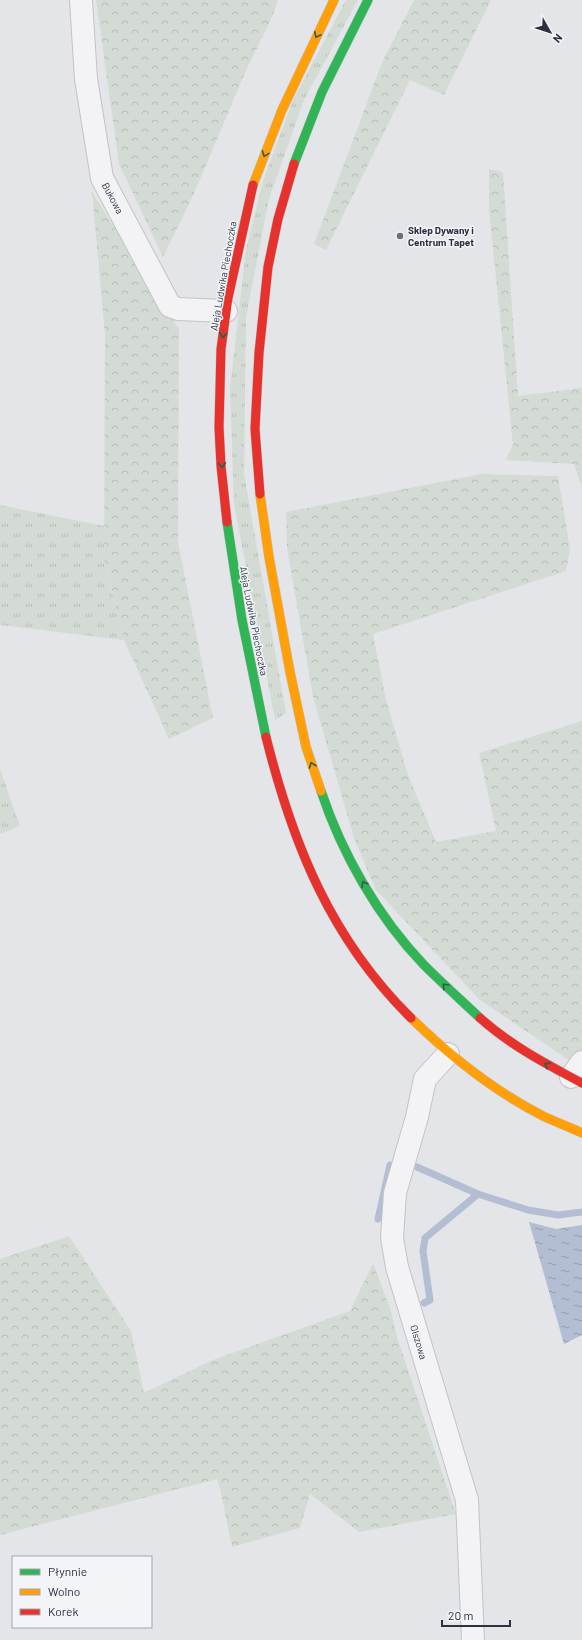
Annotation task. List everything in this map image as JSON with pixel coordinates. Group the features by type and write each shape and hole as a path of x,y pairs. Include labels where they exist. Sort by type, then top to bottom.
{"main road":[{"name":"Aleja Ludwika Piechoczka","path":"334,0 292,86 256,178 244,222 226,311 221,354 218,413 225,510 232,563 248,653 273,763 294,832 322,897 339,928 358,956 411,1019 448,1054 491,1085 530,1109 582,1133"},
{"path":"368,0 322,92 291,173 278,219 268,267 259,353 255,429 260,496 269,557 290,672 306,748 329,815 351,861 372,898 397,933 424,965 480,1019 508,1041 540,1061 578,1074"}],"street":[{"name":"Bukowa","path":"81,0 86,79 102,178 170,306 178,309 226,311"},
{"name":"Olszowa","path":"448,1054 425,1079 417,1117 395,1193 392,1238 397,1267 467,1500 473,1640"}],"green space":[{"path":"96,0 278,0 267,29 244,75 195,190 163,257 119,164"},
{"path":"346,0 358,0 304,100 269,199 246,317 244,474 286,713 275,720 234,504 230,388 246,250 263,181 293,100"},
{"path":"414,0 491,0 444,95 410,80 326,250 314,244 383,60"},
{"path":"489,169 503,172 518,396 582,388 582,488 574,464 506,460 513,445 489,209"},
{"path":"92,192 179,329 178,542 213,718 169,739 124,640 104,560 105,335"},
{"path":"482,474 558,476 570,549 566,571 373,634 386,700 408,775 436,842 496,831 479,753 582,721 582,1069 480,1000 376,890 354,838 313,697 287,548 286,512"},
{"path":"0,505 104,526 104,560 124,640 0,625"},
{"path":"0,769 20,826 0,834"},
{"path":"69,1236 131,1331 144,1393 213,1360 350,1311 373,1263 391,1311 397,1337 456,1514 359,1532 310,1494 300,1528 232,1547 217,1479 0,1535 0,1259"}],"water":[{"path":"529,1222 556,1229 582,1225 582,1335 564,1344"}],"waterway":[{"path":"378,1219 390,1165"},
{"path":"417,1167 478,1194 528,1210 558,1215 582,1212"},
{"path":"424,1303 430,1300 423,1251 425,1238 478,1194"}],"traffic: fast":[{"path":"294,164 322,92 368,0"},
{"path":"227,522 242,620 266,737"},
{"path":"321,791 339,838 363,884 391,926 424,965 480,1018"}],"traffic: slow":[{"path":"253,185 282,110 334,0"},
{"path":"260,494 269,557 290,672 306,747 321,791"},
{"path":"411,1018 441,1046 490,1084 543,1116 582,1133"}],"traffic: jam":[{"path":"260,494 255,429 259,353 268,267 278,219 294,164"},
{"path":"227,522 221,466 219,427 221,349 228,298 253,185"},
{"path":"266,737 289,815 303,853 337,923 358,956 383,988 411,1018"},
{"path":"480,1018 516,1045 582,1083"}],"place":[{"name":"Sklep Dywany i Centrum Tapet","path":"400,236"}]}
